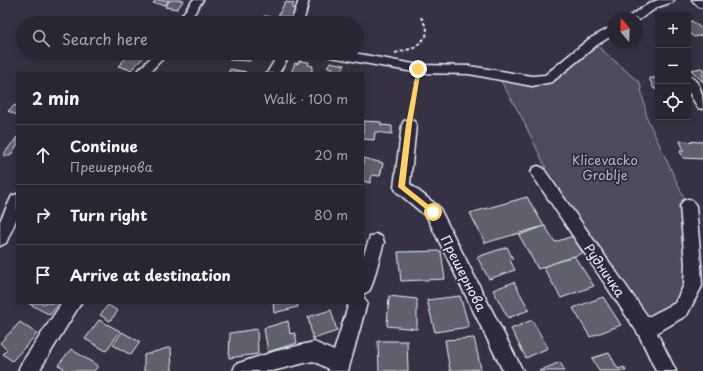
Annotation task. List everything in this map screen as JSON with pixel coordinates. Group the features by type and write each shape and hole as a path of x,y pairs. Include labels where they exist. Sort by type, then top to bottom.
{"street":[{"path":"187,16 198,0"},
{"path":"299,16 304,0"},
{"path":"643,12 654,5 669,0"},
{"path":"697,0 703,5"},
{"path":"364,59 418,69 470,70 532,82 548,79 593,42 607,34"},
{"path":"143,72 155,60"},
{"path":"274,72 281,60"},
{"path":"690,84 703,104"},
{"name":"Прешернова","path":"409,124 402,187 433,212 513,371"},
{"name":"Рудничка","path":"538,172 645,329 666,371"},
{"path":"0,238 16,203"},
{"path":"645,329 681,309 693,286 693,264 688,206"},
{"path":"364,282 376,242"},
{"path":"28,371 71,304"},
{"path":"243,371 276,360 314,351 338,367 358,304"}],"path":[{"path":"395,53 414,48 426,37 427,29 421,17"},
{"path":"409,124 418,69"}],"green space":[{"name":"Klicevacko Groblje","path":"593,42 640,83 647,118 688,206 693,264 681,309 645,329 538,172 546,168 521,116 498,76 548,79"}],"building":[{"path":"156,0 169,0 165,5 153,3"},
{"path":"170,0 184,0 177,9 165,7"},
{"path":"285,2 294,3 292,8 295,9 293,16 278,16"},
{"path":"691,21 703,30 703,35 694,37 691,34"},
{"path":"124,60 141,60 131,70 118,66"},
{"path":"229,60 250,60 250,61"},
{"path":"299,61 309,62 308,65 313,66 311,72 291,72 295,63 298,64"},
{"path":"330,62 345,65 342,72 331,71 333,68 327,67"},
{"path":"230,69 246,72 228,72"},
{"path":"703,69 703,82 691,70"},
{"path":"649,78 655,78 654,89"},
{"path":"15,105 16,106 16,115 8,111"},
{"path":"364,121 381,122 381,125 392,126 392,134 375,132 374,140 364,139"},
{"path":"16,138 16,147 10,156 3,155"},
{"path":"680,141 703,142 703,159 683,158 680,151 684,151"},
{"path":"364,158 383,163 380,176 372,175 370,183 364,181"},
{"path":"527,197 544,226 485,243 470,213"},
{"path":"545,226 555,242 573,236 583,253 538,269 519,235"},
{"path":"507,247 513,259 510,260 515,270 489,279 477,257"},
{"path":"441,251 445,279 401,281 398,252"},
{"path":"574,256 594,286 561,298 543,267"},
{"path":"514,282 529,310 508,318 493,290"},
{"path":"389,296 417,299 417,329 387,326"},
{"path":"460,296 469,327 435,332 427,300"},
{"path":"603,297 621,325 590,337 573,308"},
{"path":"30,304 59,304 50,315"},
{"path":"273,304 297,304 298,307 274,313"},
{"path":"108,305 118,311 110,321 100,315"},
{"path":"331,310 337,331 313,339 308,317"},
{"path":"99,320 120,331 106,351 85,339"},
{"path":"532,320 548,348 526,358 511,329"},
{"path":"288,321 290,334 295,333 297,343 268,352 264,328"},
{"path":"20,322 37,334 12,361 3,354 7,350 0,343"},
{"path":"257,329 258,354 229,358 230,333"},
{"path":"122,332 140,342 131,355 113,345"},
{"path":"474,338 481,369 450,371 445,340"},
{"path":"378,341 407,341 408,371 379,371"},
{"path":"171,347 172,371 144,371 144,355"},
{"path":"71,349 98,366 94,371 61,371 64,368 58,365"},
{"path":"609,353 618,369 624,367 626,371 599,371 592,358"},
{"path":"560,362 565,371 539,371"}],"route":[{"path":"418,69 409,124 402,187 433,212"}]}
